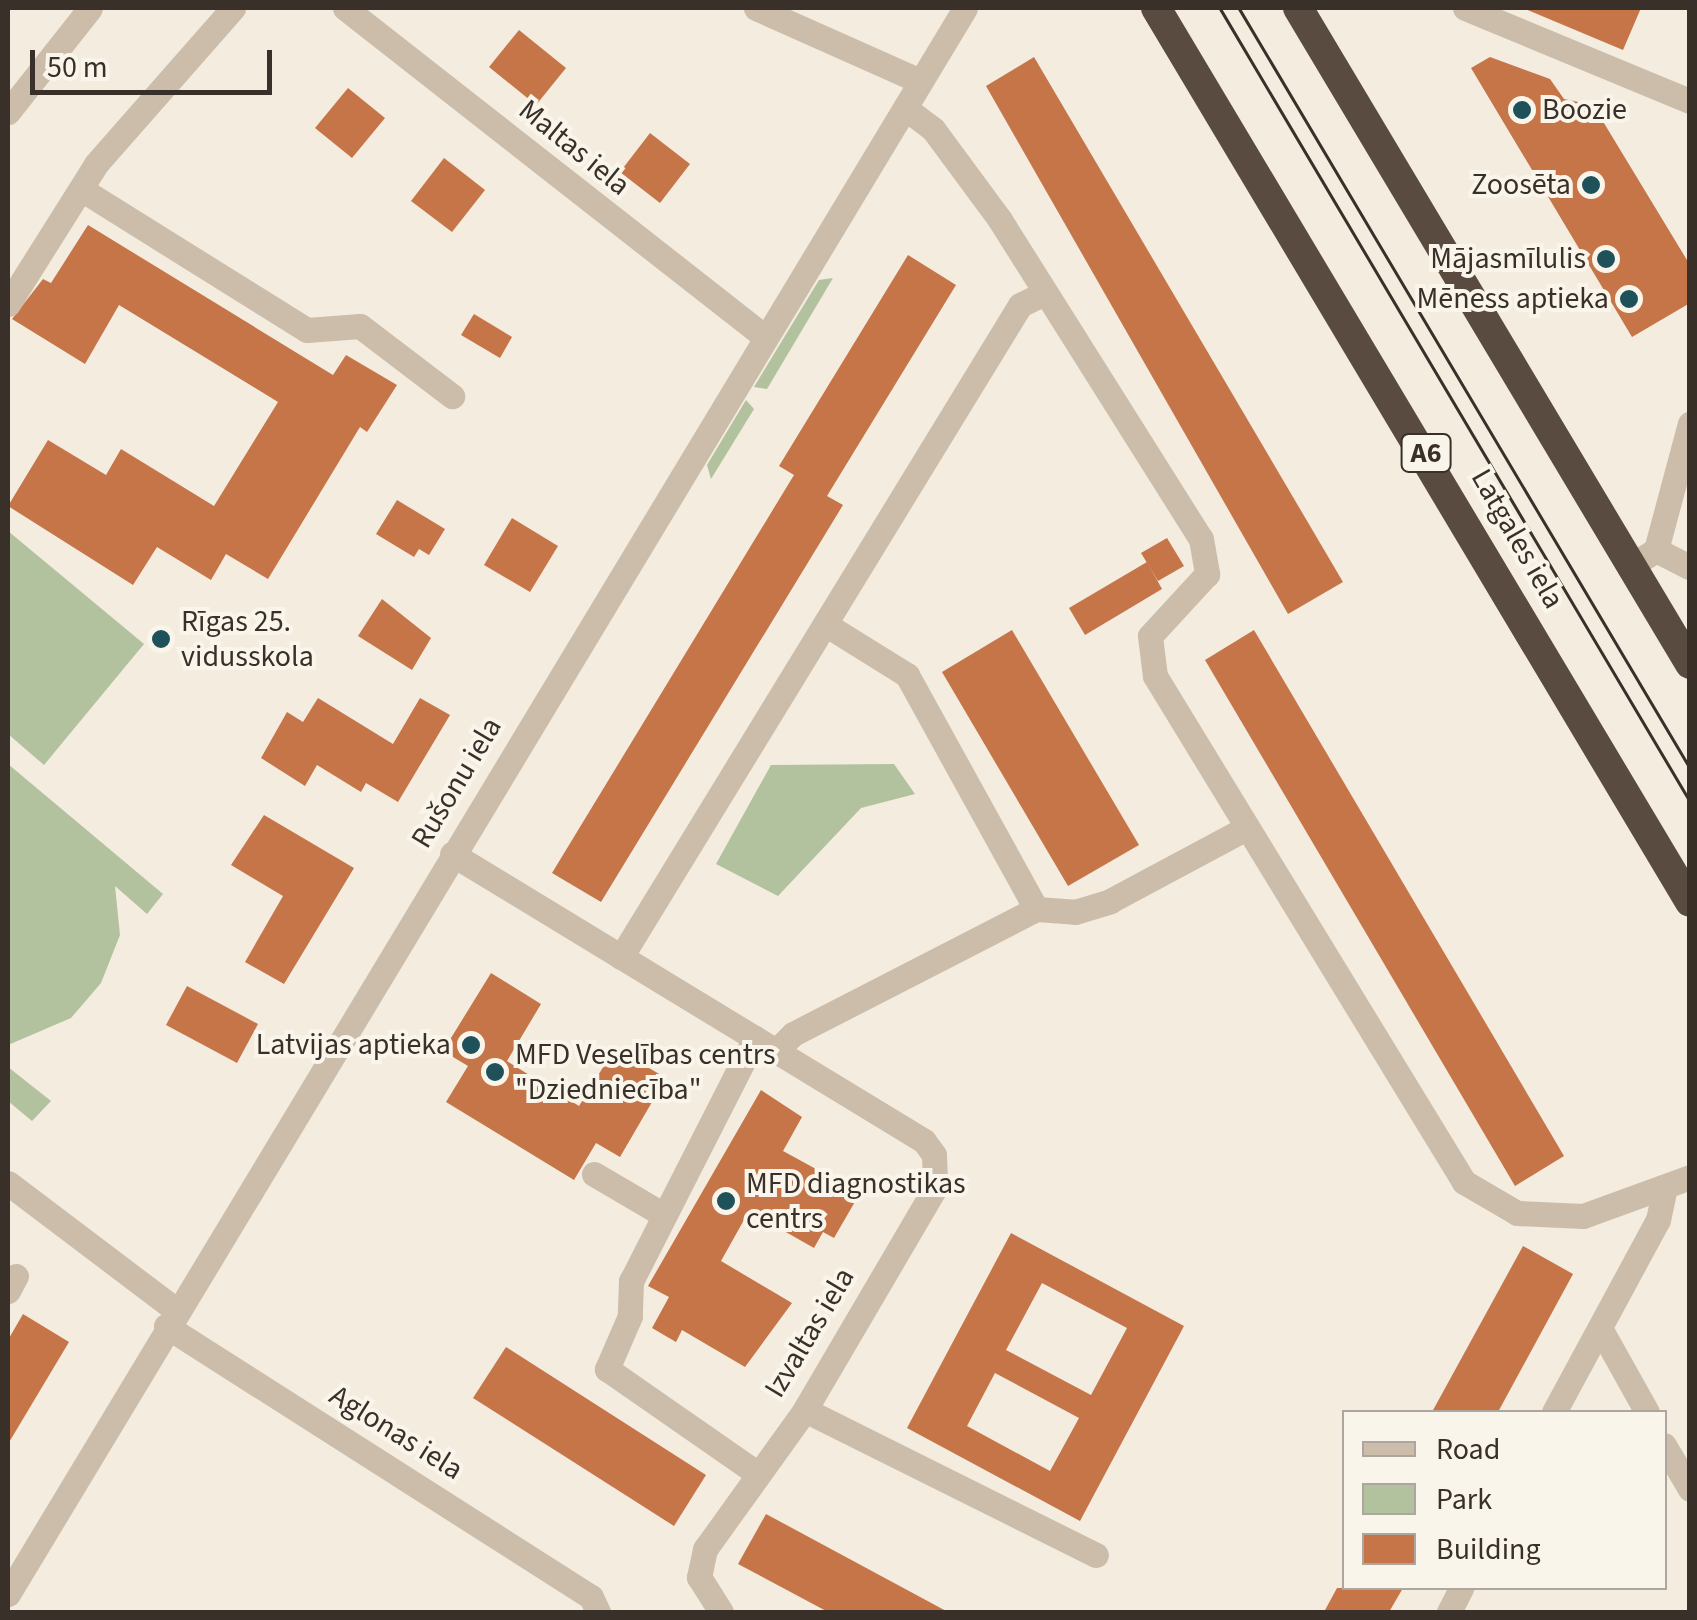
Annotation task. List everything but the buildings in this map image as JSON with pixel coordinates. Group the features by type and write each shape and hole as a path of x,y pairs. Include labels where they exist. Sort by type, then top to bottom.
{"highway":[{"name":"Latgales iela","path":"1156,8 1690,902"},
{"path":"1298,8 1644,558 1690,664"}],"street":[{"path":"8,112 90,8"},
{"path":"8,304 81,189 233,8"},
{"name":"Maltas iela","path":"346,8 765,337"},
{"path":"756,8 920,81"},
{"name":"Rušonu iela","path":"8,1594 170,1318 965,8"},
{"path":"1465,8 1690,101"},
{"path":"905,108 942,142 1045,293 1201,539 1207,574 1150,636 1155,676 1244,829 1480,1198 1517,1213 1582,1216 1690,1177"},
{"path":"81,189 307,330 360,326 452,396"},
{"path":"620,957 1020,305 1045,293"},
{"path":"1690,423 1644,558 1690,567"},
{"path":"825,624 906,675 1036,910"},
{"path":"755,1472 608,1369 630,1316 632,1280 664,1215 765,1044 793,1034 1036,910 1076,912 1110,901 1244,829"},
{"name":"Izvaltas iela","path":"452,854 924,1141 938,1172 804,1410 755,1472 702,1558 704,1595 722,1612"},
{"path":"594,1174 664,1215"},
{"name":"Aglonas iela","path":"8,1183 170,1318 595,1605"},
{"path":"1555,1410 1658,1220 1665,1188"},
{"path":"1600,1328 1646,1410"},
{"path":"804,1410 1096,1555"},
{"path":"1667,1449 1690,1489"},
{"path":"1448,1612 1460,1590"}],"green space":[{"path":"833,278 767,389 754,387 819,280"},
{"path":"746,400 754,409 711,479 707,465"},
{"path":"8,531 144,644 44,765 8,734"},
{"path":"8,764 163,894 147,914 115,886 120,935 101,983 71,1018 8,1045"},
{"path":"894,764 915,794 861,808 778,896 716,864 771,765"},
{"path":"8,1067 51,1101 32,1121 8,1101"}],"tram line":[{"path":"1220,8 1690,801"},
{"path":"1239,8 1690,768"}],"place":[{"name":"Boozie","path":"1522,110"},
{"name":"Zoosēta","path":"1591,185"},
{"name":"Mājasmīlulis","path":"1606,259"},
{"name":"Mēness aptieka","path":"1629,299"},
{"name":"Rīgas 25. vidusskola","path":"161,639"},
{"name":"Latvijas aptieka","path":"471,1045"},
{"name":"MFD Veselības centrs \"Dziedniecība\"","path":"495,1072"},
{"name":"MFD diagnostikas centrs","path":"726,1201"}]}
